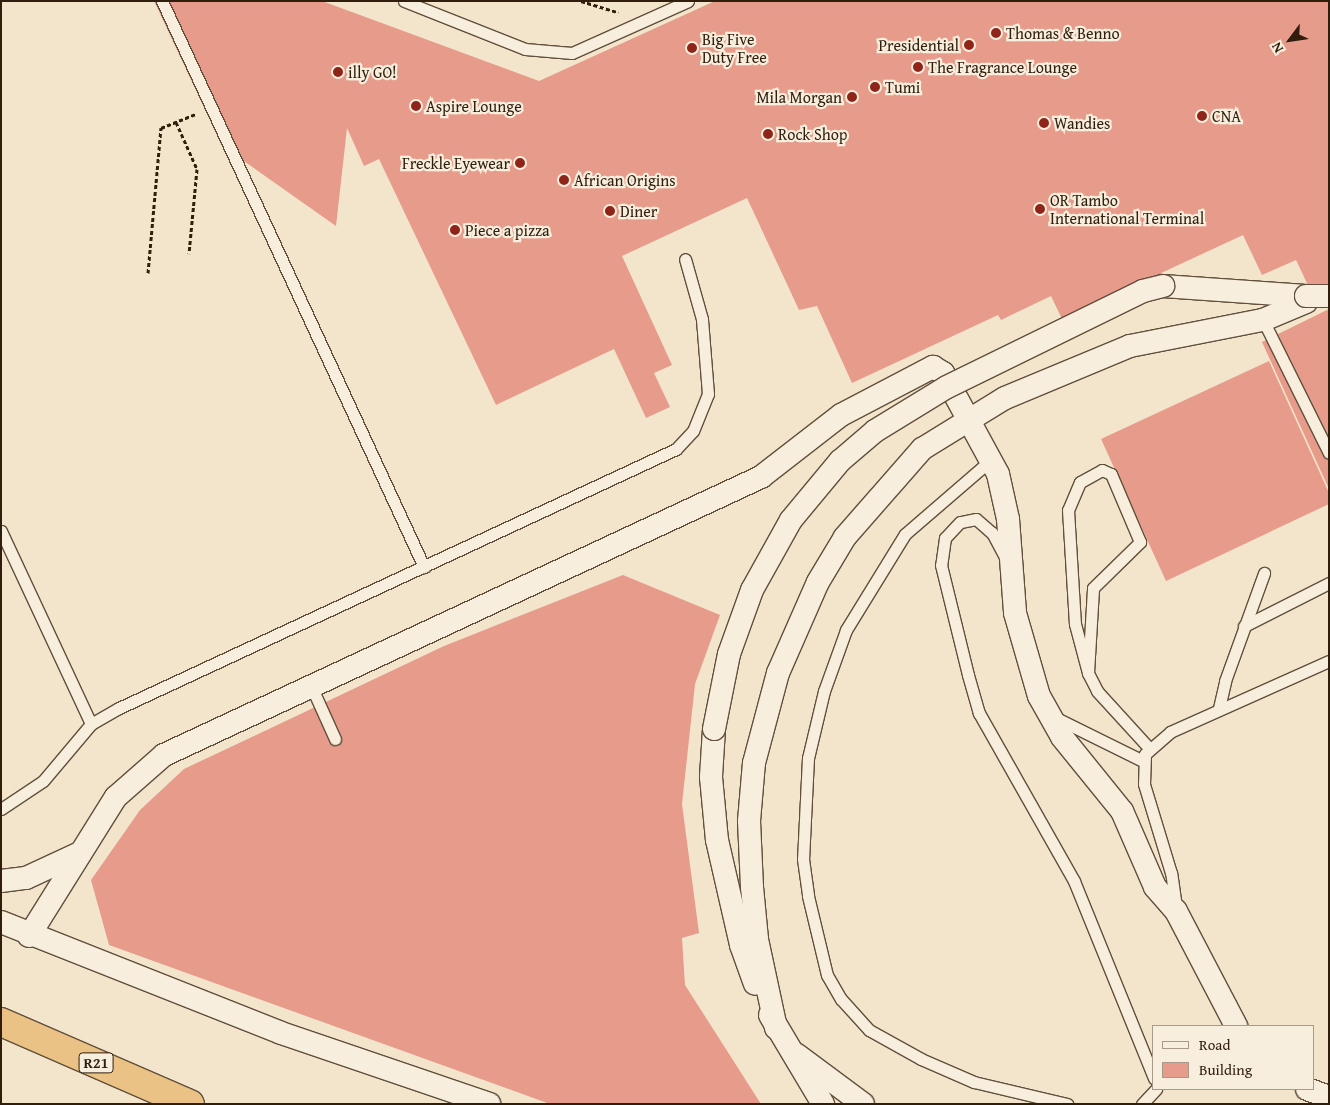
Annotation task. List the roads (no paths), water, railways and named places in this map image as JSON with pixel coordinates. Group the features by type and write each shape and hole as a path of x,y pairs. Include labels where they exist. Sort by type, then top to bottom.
{"highway":[{"name":"R21","path":"1,1022 190,1104"}],"street":[{"path":"824,1104 780,1036 741,945 727,891 711,777 714,729 739,621 765,562 811,494 875,431 947,388 1150,288 1329,296"},
{"path":"863,1104 780,1036 757,939 749,821 754,763 778,673 818,582 845,537 922,449 968,417 1067,369 1130,346 1263,320 1306,302"},
{"path":"30,936 116,797 148,766 185,744 312,688 761,477 841,415 928,368 943,373 992,459 1005,501 1011,567 1023,652 1048,714 1122,811 1155,887 1176,911 1235,1025"},
{"path":"1,881 26,878 80,853"},
{"path":"1,922 30,936 281,1033 489,1104"},
{"path":"1310,1090 1329,1097"}],"lane":[{"path":"162,1 424,567"},
{"path":"404,1 525,48 572,53 688,1"},
{"path":"1,809 43,781 91,724 661,457 685,441 704,409 708,378 702,319 686,259"},
{"path":"1263,320 1329,453"},
{"path":"992,459 905,534 846,630 824,691 808,758 806,887 811,924 827,975 841,999 869,1030 921,1060 974,1082 1067,1104"},
{"path":"1088,673 1093,588 1140,542 1111,474 1102,470 1080,482 1068,510 1074,624 1088,673 1114,713 1149,748"},
{"path":"1011,567 992,533 976,519 960,522 945,538 941,565 979,712 1074,881 1152,1073"},
{"path":"1,531 91,724"},
{"path":"1220,708 1244,626 1264,573"},
{"path":"1244,626 1329,583"},
{"path":"1176,911 1141,760 1149,748 1170,732 1220,708 1329,661"},
{"path":"312,688 335,739"},
{"path":"1048,714 1141,760"},
{"path":"1142,1104 1155,1090"}],"place":[{"name":"Thomas & Benno","path":"996,33"},
{"name":"Presidential","path":"969,45"},
{"name":"Big Five Duty Free","path":"692,48"},
{"name":"The Fragrance Lounge","path":"918,67"},
{"name":"illy GO!","path":"338,72"},
{"name":"Tumi","path":"875,87"},
{"name":"Mila Morgan","path":"852,97"},
{"name":"Aspire Lounge","path":"416,106"},
{"name":"CNA","path":"1202,116"},
{"name":"Wandies","path":"1044,123"},
{"name":"Rock Shop","path":"768,134"},
{"name":"Freckle Eyewear","path":"520,163"},
{"name":"African Origins","path":"564,180"},
{"name":"OR Tambo International Terminal","path":"1040,209"},
{"name":"Diner","path":"610,211"},
{"name":"Piece a pizza","path":"455,230"}]}
